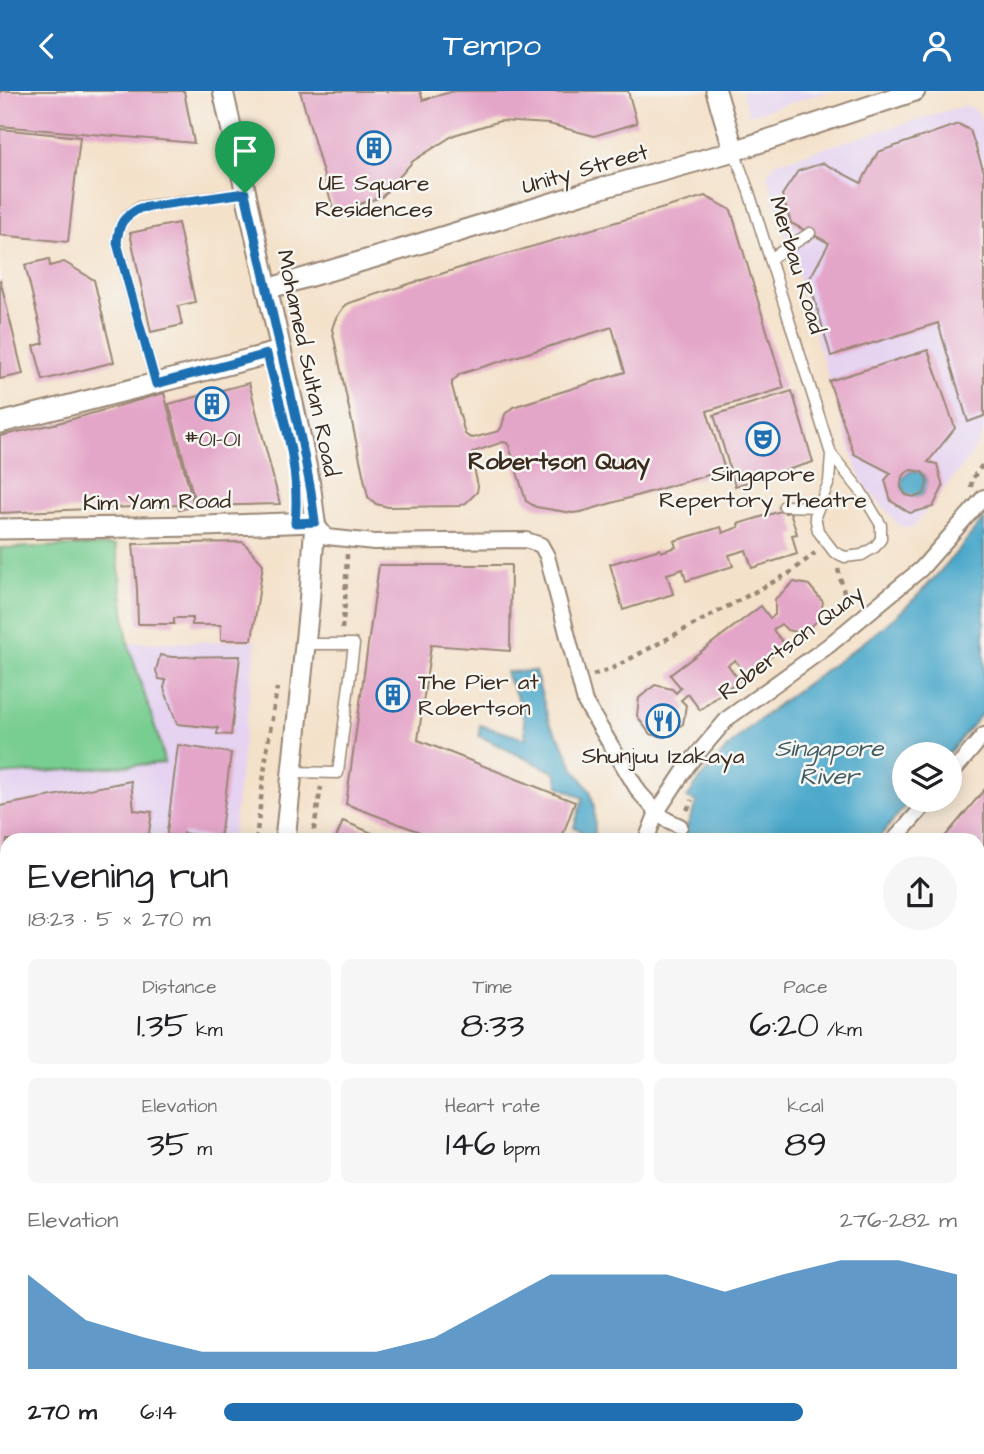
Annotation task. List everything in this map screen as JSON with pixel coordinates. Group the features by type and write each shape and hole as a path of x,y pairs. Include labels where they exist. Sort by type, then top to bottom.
{"street":[{"name":"Mohamed Sultan Road","path":"223,91 301,439 315,522 306,645 286,833"},
{"name":"Merbau Road","path":"716,91 734,151"},
{"name":"Unity Street","path":"267,289 584,193 734,151 915,91"},
{"path":"0,423 281,351"},
{"name":"Robertson Quay","path":"649,833 657,812 688,765 728,718 852,627 921,569 984,497"},
{"path":"315,522 327,537 374,542 526,540 541,545 547,555 585,702 639,792 657,812 680,827"},
{"name":"Kim Yam Road","path":"0,529 315,522"},
{"path":"962,761 984,736"},
{"path":"900,833 918,812"}],"lane":[{"name":"Merbau Road","path":"734,151 831,454 829,482 816,516 818,531 834,552 845,557 862,555 875,547 881,539 881,525 860,490 831,454"},
{"path":"156,384 117,243 118,227 127,215 140,208 245,193"},
{"path":"770,259 810,233"},
{"path":"785,506 819,507"},
{"path":"292,772 338,773 354,644 306,645"}],"path":[{"path":"834,552 852,627"},
{"path":"579,680 611,669 790,573 809,556"},
{"path":"258,833 267,748 279,681"}],"shaded area":[{"path":"742,91 830,91 749,115"},
{"path":"966,105 978,112 984,130 984,432 969,458 912,528 900,526 863,483 852,455 767,175 775,163"},
{"path":"256,641 233,833 0,833 0,775 164,763 128,643"}],"green space":[{"path":"116,545 128,643 164,763 0,775 0,548"}],"water":[{"path":"914,471 923,475 927,484 923,493 914,497 905,493 901,484 905,475"},
{"name":"Singapore River","path":"984,518 984,711 958,742 892,742 892,812 900,812 883,833 684,833 697,802 687,798 707,770 731,745 784,700 869,639 919,594"},
{"path":"535,671 549,722 573,767 590,791 594,807 595,833 580,833 574,827 583,798 559,786 556,773 479,736 480,725 526,739 521,708 506,672"}],"building":[{"path":"0,91 184,91 194,143 0,126"},
{"name":"UE Square Residences","path":"300,91 420,91 423,100 454,91 628,91 637,123 594,136 549,124 500,121 454,135 413,161 382,197 334,212"},
{"path":"958,124 970,130 984,172 984,416 968,422 938,323 831,356 809,280 829,243 791,223 782,195 798,171 823,163 861,183 878,152"},
{"path":"0,129 80,137 68,242 0,235"},
{"path":"705,196 731,210 784,388 707,411 725,470 581,512 536,507 526,501 509,446 503,442 471,455 478,486 477,492 466,503 459,506 388,507 376,504 368,497 332,329 335,320 349,303","holes":["612,327 625,372 513,407 505,414 499,431 473,438 465,434 452,386 452,382 460,374"]},
{"path":"178,223 195,302 178,306 182,325 151,332 130,233"},
{"path":"49,259 50,266 64,262 94,280 114,362 43,380 34,346 44,343 25,265"},
{"path":"0,279 23,374 0,379"},
{"path":"928,350 955,428 928,462 937,464 943,487 933,507 910,513 891,501 885,480 891,473 854,454 829,381","holes":["908,471 922,472 927,482 925,491 915,497 906,495 901,487 902,477"]},
{"path":"249,383 280,504 196,506 169,404"},
{"name":"Singapore Repertory Theatre","path":"792,391 813,462 735,486 714,415"},
{"path":"164,393 194,506 179,510 178,505 0,513 0,436 58,423"},
{"path":"784,510 785,513 790,512 797,534 792,535 797,554 752,568 746,550 729,555 733,566 686,581 683,569 667,574 673,594 623,610 610,564 676,547 674,541 721,527 723,533 739,527 738,524"},
{"path":"243,542 263,564 252,640 221,640 221,625 192,625 192,618 174,618 174,624 138,624 133,544"},
{"name":"The Pier at Robertson","path":"379,565 511,565 510,651 431,645 418,740 575,802 564,833 423,833 346,804"},
{"path":"794,582 809,585 823,602 820,619 802,633 787,630 781,624 773,630 785,645 746,675 735,660 728,665 739,680 700,710 688,694 681,700 686,705 683,724 664,737 650,734 637,716 639,698 655,685 672,689 676,693 681,688 670,675 761,606 770,618 775,615 775,599"},
{"path":"160,655 240,656 231,735 217,734 218,728 177,724 164,688 166,680 159,679 156,671"},
{"path":"178,745 231,753 221,833 167,833"},
{"path":"131,781 134,810 152,812 149,833 0,833 0,806"},
{"path":"984,790 984,833 948,833"},
{"path":"343,821 372,833 338,833"}],"place":[{"name":"UE Square Residences","path":"374,148"},
{"name":"#01-01","path":"212,404"},
{"name":"Singapore Repertory Theatre","path":"763,439"},
{"name":"The Pier at Robertson","path":"393,695"},
{"name":"Shunjuu Izakaya","path":"663,721"}],"district":[{"name":"Robertson Quay","path":"559,462"}],"route":[{"path":"245,193 301,439 315,522 295,523 297,506 294,463 267,354 156,384 117,243 118,227 127,215 140,208 245,193"}]}
